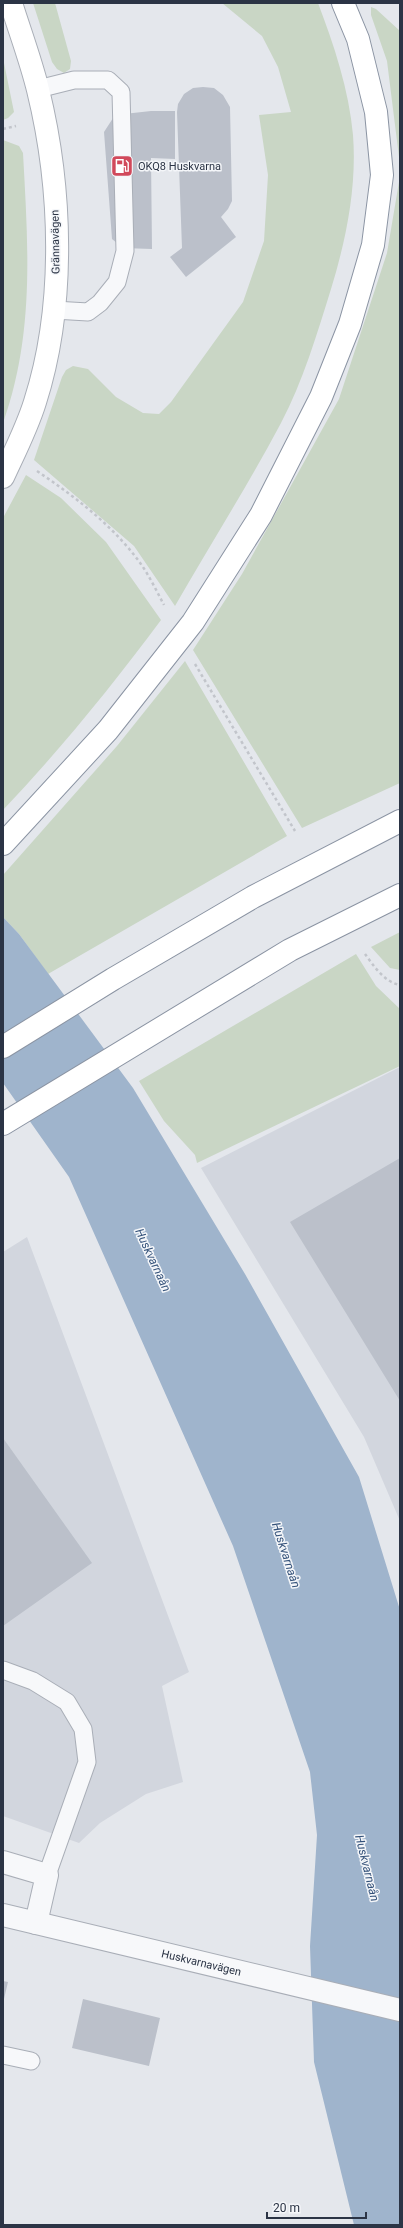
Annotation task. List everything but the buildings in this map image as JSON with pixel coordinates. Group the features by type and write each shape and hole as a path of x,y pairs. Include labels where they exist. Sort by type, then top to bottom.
{"main road":[{"name":"Grännavägen","path":"3,477 36,402 54,310 58,235 52,172 38,89 11,3"},
{"path":"3,844 108,730 193,622 261,515 321,397 350,324 370,252 382,175 376,112 358,39 343,3"},
{"path":"3,1047 113,979 253,897 400,821"},
{"path":"3,1124 290,950 400,895"}],"street":[{"path":"3,1862 47,1875 36,1923"},
{"name":"Huskvarnavägen","path":"3,1915 138,1948 289,1982 400,2010"}],"lane":[{"path":"38,89 74,80 108,80 121,92 125,251 117,282 100,303 88,312 54,310"},
{"path":"3,1670 33,1681 67,1702 83,1729 87,1762 47,1875"},
{"path":"3,2055 31,2061"}],"path":[{"path":"32,467 72,495 107,524 138,561 164,605"},
{"path":"194,662 295,831"},
{"path":"365,954 378,972 394,984 400,985"}],"shaded area":[{"path":"400,1067 400,1521 364,1437 201,1168"},
{"path":"27,1237 189,1672 162,1686 183,1782 146,1794 100,1823 79,1843 3,1816 3,1252"}],"green space":[{"path":"33,3 55,3 71,61 70,69 64,73 57,69 52,62"},
{"path":"222,3 318,3 335,51 348,101 353,135 354,155 352,194 346,232 331,289 315,340 296,391 281,423 175,606 134,546 34,460 62,377 66,370 73,366 88,369 116,397 143,413 159,414 171,402 243,302 264,241 268,175 259,115 291,112 278,67 262,36"},
{"path":"371,7 376,9 400,31 400,165 387,61 371,15"},
{"path":"3,58 14,112 8,118 3,120"},
{"path":"3,140 19,146 23,153 27,289 25,323 20,356 13,389 3,423"},
{"path":"400,176 400,783 302,828 193,650 242,574 339,399 387,253"},
{"path":"26,475 61,498 106,542 161,620 85,717 3,810 3,518"},
{"path":"185,661 287,836 48,974 19,934 3,917 3,875 117,746"},
{"path":"400,932 400,970 390,968 371,947"},
{"path":"356,954 376,986 400,1009 400,1066 197,1163 195,1155 164,1121 139,1081"}],"water":[{"name":"Huskvarnaån","path":"3,917 19,934 133,1088 245,1274 359,1477 400,1610 400,2225 354,2225 314,2062 310,1946 317,1835 310,1772 233,1546 69,1177 3,1083"}],"place":[{"name":"OKQ8 Huskvarna","path":"122,166"}]}
